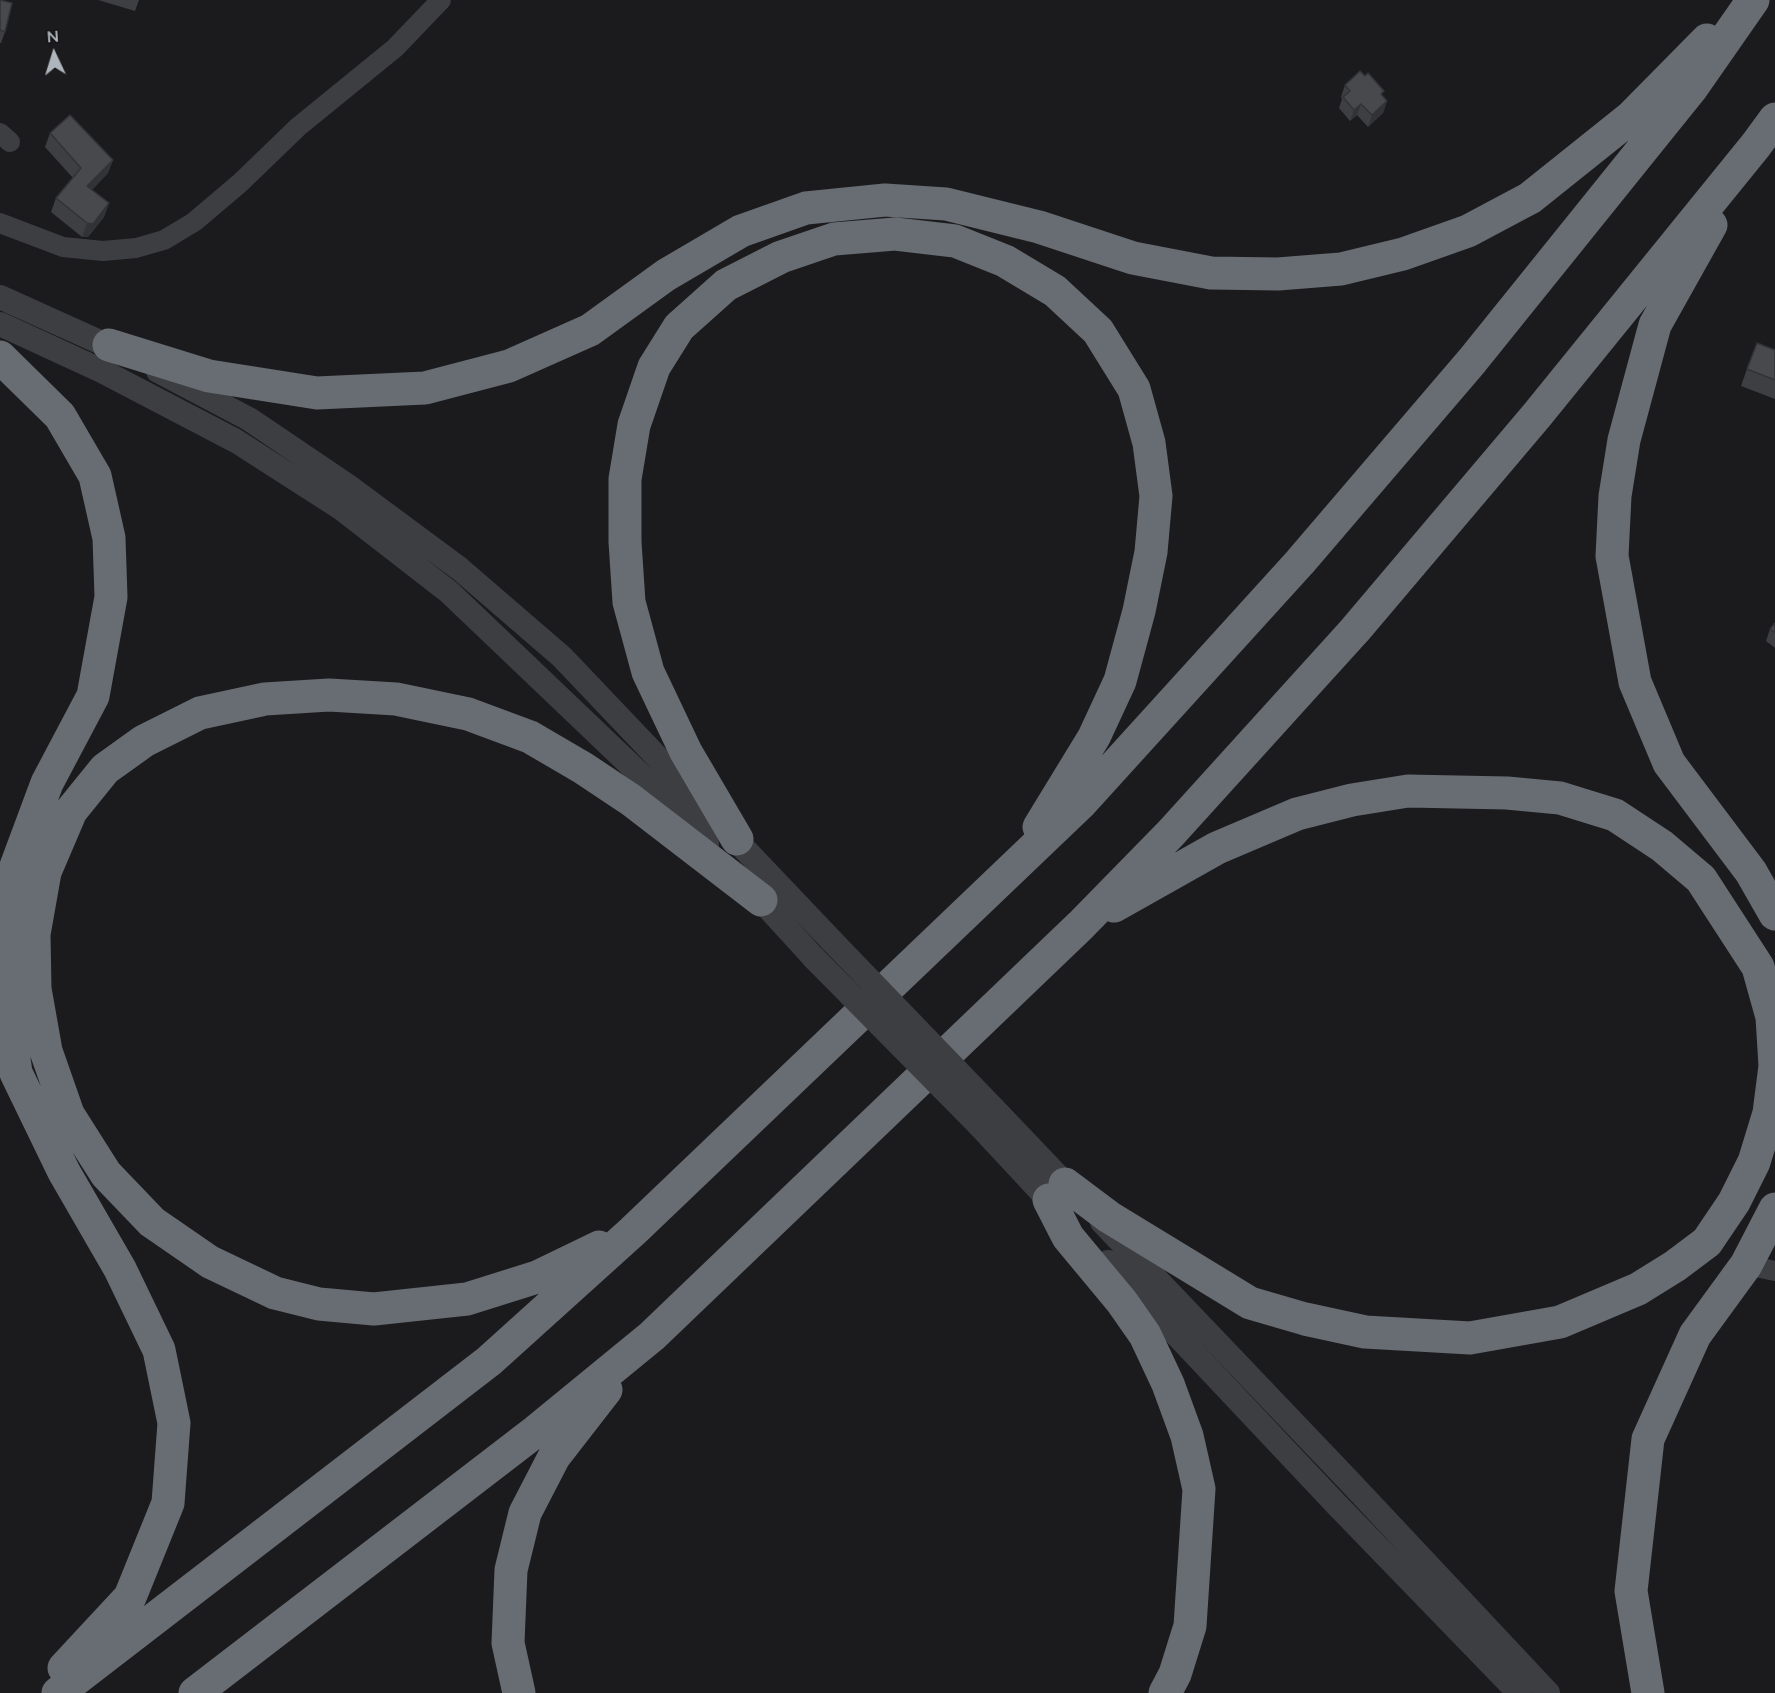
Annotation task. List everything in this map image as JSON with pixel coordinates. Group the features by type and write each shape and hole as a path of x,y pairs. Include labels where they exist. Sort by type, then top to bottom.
{"highway":[{"path":"109,345 209,376 317,393 425,388 509,366 590,330 666,275 741,231 806,208 885,200 946,204 1039,227 1133,258 1211,273 1278,274 1341,269 1403,254 1468,231 1530,198 1630,117 1747,0"},
{"path":"58,1693 489,1361 633,1231 1082,802 1292,571 1472,361 1691,89 1753,0"},
{"path":"195,1693 536,1431 652,1336 1081,925 1171,832 1355,630 1537,415 1775,119"},
{"path":"1756,145 1655,325 1624,440 1615,496 1612,556 1635,682 1669,763 1751,872 1775,914"},
{"path":"737,839 686,752 648,672 629,602 625,542 626,479 634,425 654,367 679,327 726,285 781,256 834,240 895,234 955,241 1005,261 1055,291 1098,331 1134,389 1149,443 1156,496 1151,552 1139,611 1120,681 1094,737 1012,870"},
{"path":"0,357 60,416 95,476 109,538 111,597 93,696 47,783 9,885 2,971 16,1073 64,1172 120,1269 159,1350 174,1423 168,1503 130,1597 41,1693"},
{"path":"633,1231 537,1277 467,1299 374,1309 319,1304 275,1293 210,1262 144,1214 106,1174 68,1114 46,1051 35,989 34,934 45,872 70,811 105,769 144,741 200,713 265,699 329,696 396,699 468,714 530,737 631,800 761,900"},
{"path":"1057,1192 1110,1217 1250,1304 1365,1332 1470,1338 1518,1331 1560,1322 1638,1289 1675,1266 1707,1242 1734,1202 1754,1162 1769,1113 1775,1066 1772,1017 1758,967 1701,879 1662,846 1615,815 1560,798 1507,793 1408,791 1352,800 1297,814 1217,848 1081,925"},
{"path":"1057,1192 1068,1237 1122,1302 1145,1335 1168,1384 1187,1436 1199,1489 1190,1626 1175,1674 1165,1693"},
{"path":"1648,1693 1631,1591 1648,1438 1695,1335 1761,1268 1775,1209"},
{"path":"519,1693 508,1643 511,1570 525,1513 554,1457 604,1392 652,1336"}],"street":[{"path":"0,223 63,247 103,251 136,248 164,240 194,222 240,183 298,128 395,48 441,0"},
{"path":"0,297 109,345 249,419 348,486 460,569 562,657 832,940 986,1117 1057,1192 1336,1504 1519,1693"},
{"path":"0,324 102,371 236,441 342,510 449,592 645,779 814,958 986,1117"},
{"path":"1057,1192 1350,1482 1548,1693"}],"building":[{"path":"0,0 12,3 5,32 0,30"},
{"path":"1360,71 1365,76 1368,73 1384,91 1381,94 1387,101 1372,115 1361,104 1354,110 1343,97 1350,91 1345,85"},
{"path":"70,115 113,160 87,186 109,203 93,224 87,223 56,198 81,168 50,133"},
{"path":"1757,343 1775,350 1775,380 1747,369"},
{"path":"1775,623 1775,633 1770,629"}]}
